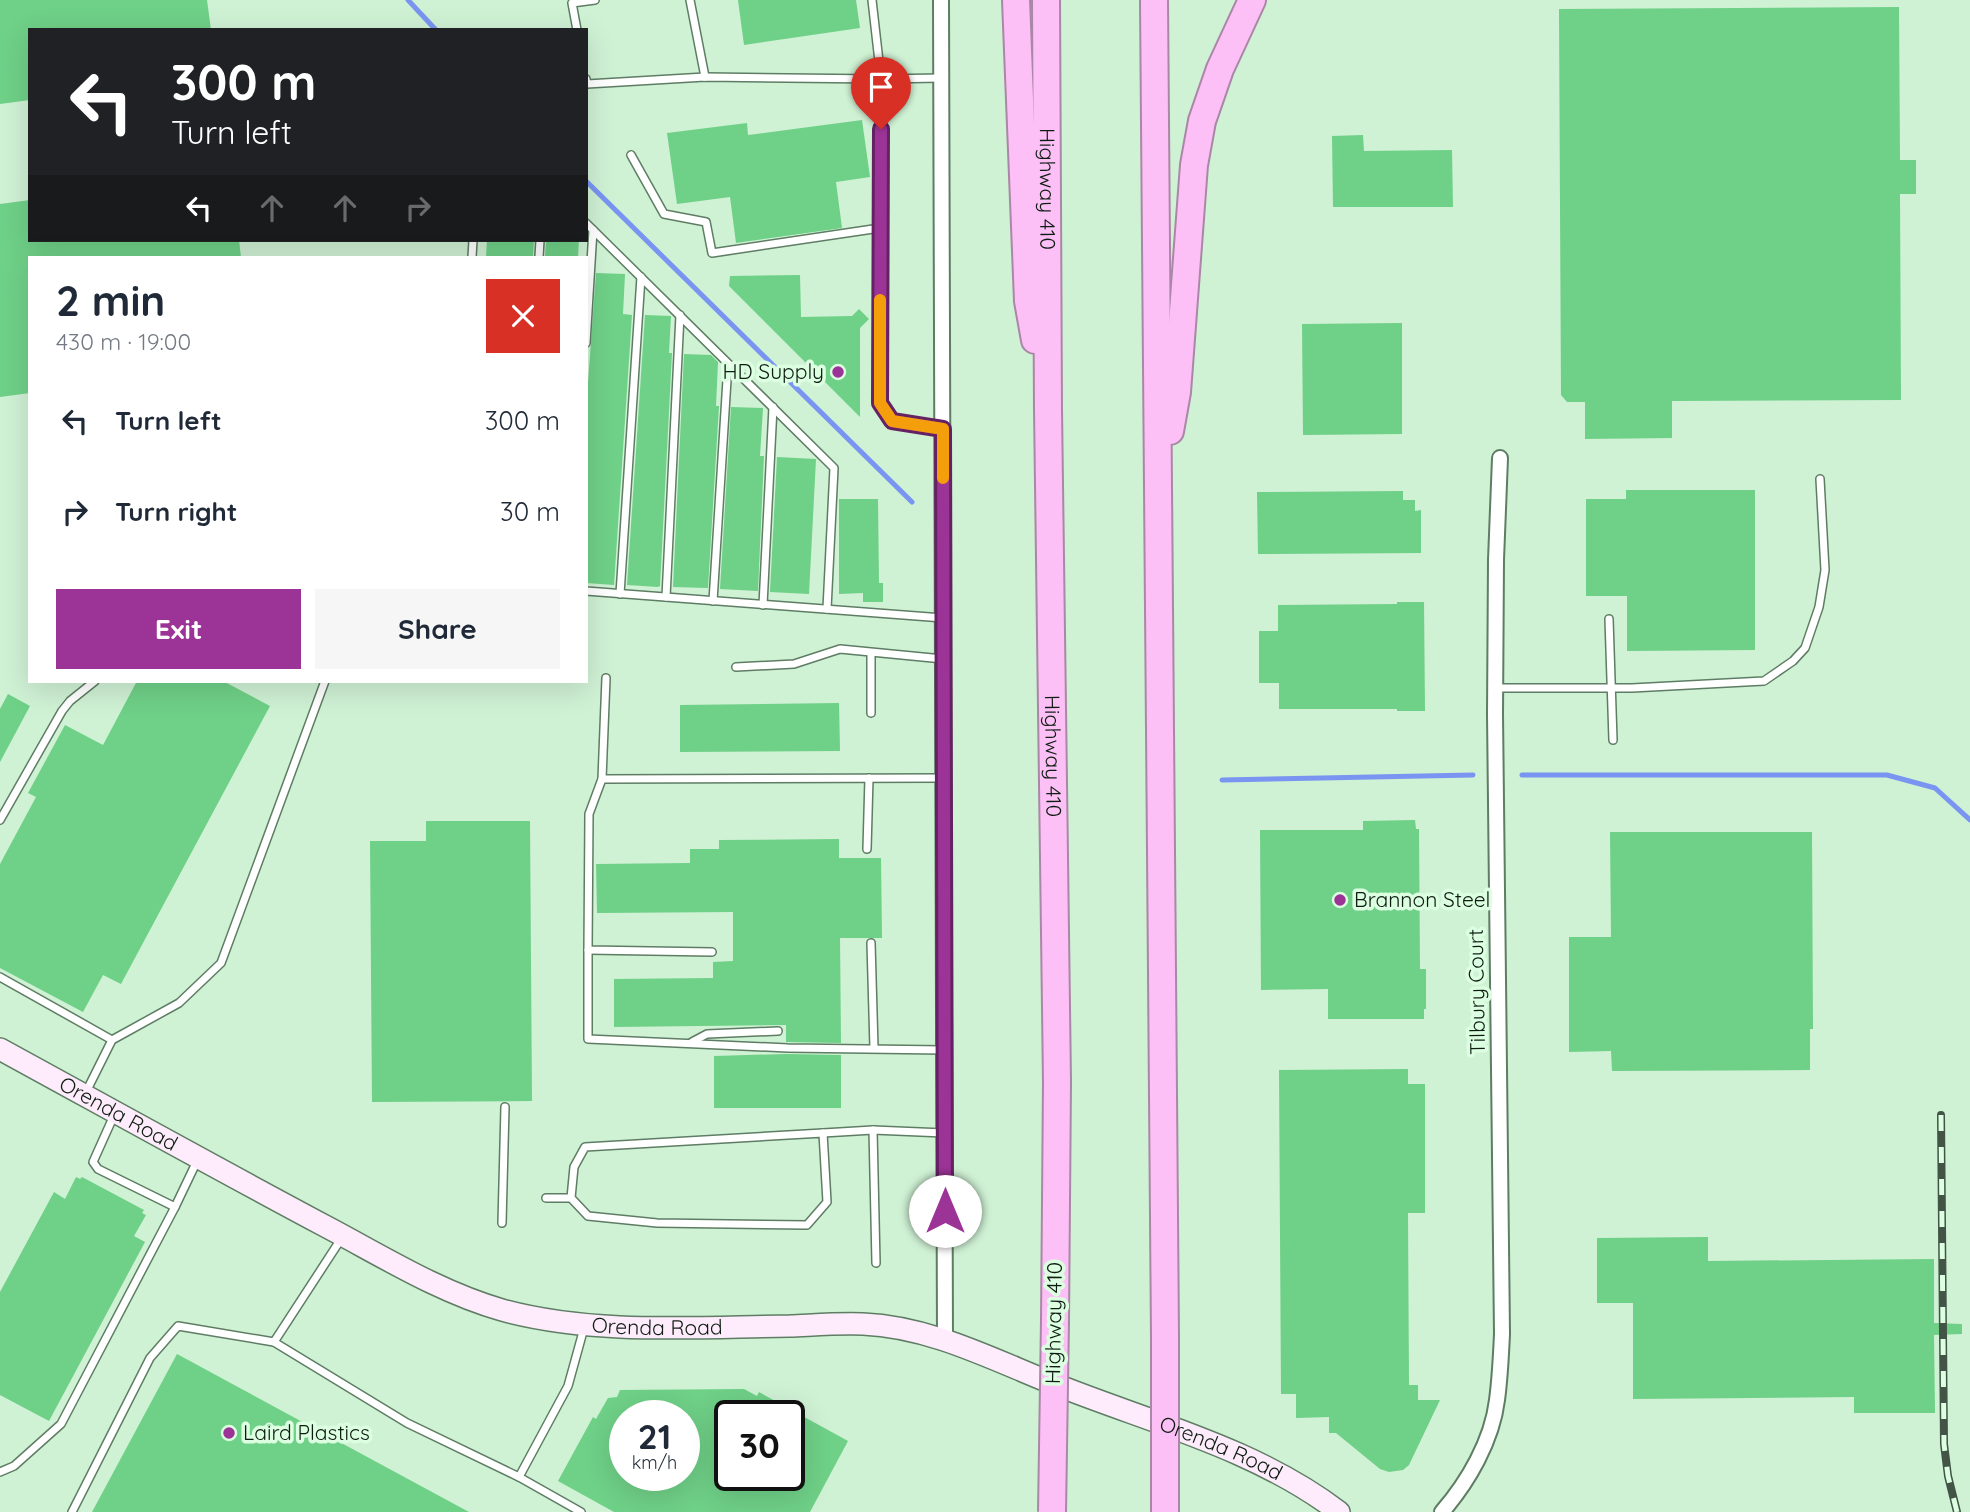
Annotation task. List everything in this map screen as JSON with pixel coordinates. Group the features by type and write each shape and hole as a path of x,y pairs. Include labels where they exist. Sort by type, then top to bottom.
{"highway":[{"path":"1016,0 1028,301 1048,409"},
{"name":"Highway 410","path":"1046,0 1048,409 1058,1082 1052,1512"},
{"path":"1154,0 1166,1512"},
{"path":"1159,502 1177,392 1194,165 1202,121 1220,69 1252,0"}],"street":[{"path":"941,0 945,1340"},
{"name":"Tilbury Court","path":"1442,1512 1470,1473 1486,1440 1497,1403 1502,1334 1496,688 1496,560 1500,458"},
{"name":"Orenda Road","path":"0,1049 450,1292 501,1310 545,1319 630,1327 860,1324 903,1327 945,1340 1232,1450 1287,1478 1339,1512"}],"lane":[{"path":"577,28 572,3 595,0"},
{"path":"690,0 705,77"},
{"path":"872,0 881,79 880,403 892,421 943,429"},
{"path":"588,84 705,77 941,78"},
{"path":"631,155 664,214 706,222 712,253 880,228"},
{"path":"588,225 834,468 827,609"},
{"path":"588,311 593,230"},
{"path":"620,594 641,277"},
{"path":"666,597 680,315"},
{"path":"713,601 728,364"},
{"path":"763,605 773,407"},
{"path":"1496,688 1612,688 1764,681 1793,661 1805,648 1819,607 1825,570 1820,479"},
{"path":"588,591 943,618"},
{"path":"1609,619 1613,740"},
{"path":"736,667 794,663 840,649 943,659"},
{"path":"871,713 872,653"},
{"path":"606,678 602,779 589,814 589,1039 788,1048 945,1049"},
{"path":"0,820 62,711 92,683"},
{"path":"84,1095 112,1040 180,1003 221,963 324,683"},
{"path":"867,849 869,778"},
{"path":"602,779 944,778"},
{"path":"871,943 874,1048"},
{"path":"588,950 712,951"},
{"path":"0,977 112,1040"},
{"path":"691,1042 707,1034 778,1031"},
{"path":"502,1223 505,1107"},
{"path":"115,1113 93,1162 98,1169 175,1207"},
{"path":"571,1198 574,1167 585,1147 873,1130 945,1133"},
{"path":"873,1130 876,1263"},
{"path":"546,1198 571,1198 588,1216 657,1223 807,1225 827,1202 823,1133"},
{"path":"0,1472 14,1466 61,1424 199,1158"},
{"path":"274,1342 343,1236"},
{"path":"519,1477 568,1386 585,1323"},
{"path":"72,1512 150,1358 178,1326 274,1342 407,1423 519,1477 580,1512"}],"building":[{"path":"0,0 207,0 211,28 28,28 28,100 0,104"},
{"path":"738,0 856,0 860,28 744,45"},
{"path":"1899,7 1900,160 1916,160 1916,194 1900,194 1901,400 1672,401 1672,438 1585,439 1585,402 1567,402 1561,395 1559,9"},
{"path":"862,120 870,177 836,182 842,228 736,243 730,197 677,204 667,133 747,123 748,135"},
{"path":"1363,135 1364,151 1452,150 1453,207 1333,207 1332,136"},
{"path":"28,200 28,242 239,242 241,256 28,256 28,393 0,397 0,204"},
{"path":"487,242 534,242 533,256 486,256"},
{"path":"546,242 579,242 578,256 545,256"},
{"path":"596,273 625,274 623,314 632,315 614,585 588,583 588,383"},
{"name":"HD Supply","path":"800,275 801,317 852,316 859,309 869,319 860,328 860,417 729,286 730,276"},
{"path":"645,315 671,316 669,353 672,353 658,587 627,585"},
{"path":"1402,323 1402,434 1303,435 1302,324"},
{"path":"684,354 711,355 718,362 716,406 719,406 708,588 673,587"},
{"path":"731,407 763,408 760,456 764,456 758,591 720,589"},
{"path":"777,457 816,459 809,594 770,592"},
{"path":"1626,490 1755,490 1755,650 1627,651 1627,596 1586,596 1586,499 1626,499"},
{"path":"1403,491 1403,500 1415,500 1415,511 1421,510 1421,553 1258,554 1257,492"},
{"path":"839,499 878,499 879,583 883,583 883,602 863,602 863,593 839,594"},
{"path":"1424,602 1425,711 1279,709 1279,683 1259,683 1259,631 1278,631 1278,605"},
{"path":"136,683 227,683 270,706 121,984 103,975 83,1012 0,968 0,864 36,797 28,793 65,725 103,745"},
{"path":"8,694 30,706 0,762 0,709"},
{"path":"839,703 840,751 680,752 680,705"},
{"name":"Brannon Steel","path":"1415,820 1416,829 1419,829 1420,969 1426,969 1424,1019 1328,1019 1328,989 1261,990 1260,830 1363,830 1363,821"},
{"path":"426,821 530,821 532,1101 372,1102 370,841 426,841"},
{"path":"1610,832 1812,832 1813,1029 1810,1029 1810,1070 1612,1071 1611,1051 1569,1052 1569,937 1611,937"},
{"path":"839,839 839,858 881,858 882,938 840,938 841,1043 786,1042 786,1025 614,1027 614,979 713,978 713,962 733,961 733,912 597,913 596,864 690,863 690,849 719,849 719,840"},
{"path":"841,1055 841,1108 714,1108 714,1056"},
{"path":"1408,1069 1408,1084 1425,1084 1425,1213 1408,1213 1409,1385 1418,1385 1418,1400 1440,1400 1409,1465 1403,1470 1389,1472 1380,1469 1336,1433 1329,1433 1329,1417 1296,1418 1296,1394 1281,1394 1279,1070"},
{"path":"76,1177 82,1177 144,1210 142,1213 146,1215 134,1236 145,1242 49,1421 0,1395 0,1292 54,1192 65,1199"},
{"path":"1708,1237 1708,1261 1934,1259 1934,1323 1962,1324 1962,1334 1934,1335 1935,1413 1854,1413 1854,1397 1633,1399 1633,1303 1597,1303 1597,1238"},
{"name":"Laird Plastics","path":"177,1354 469,1512 92,1512"},
{"path":"744,1389 757,1396 759,1392 774,1400 714,1400 714,1491 805,1491 805,1417 848,1441 810,1512 614,1512 558,1481 593,1417 596,1419 608,1398 617,1397 620,1390"}],"waterway":[{"path":"408,0 434,28"},
{"path":"588,183 912,502"},
{"path":"1222,780 1473,775"},
{"path":"1522,775 1887,775 1935,788 1970,820"}],"railway":[{"path":"1941,1115 1944,1444 1957,1512"}],"slow traffic":[{"path":"880,300 880,403 892,421 943,429 943,478"}],"place":[{"name":"HD Supply","path":"838,372"},
{"name":"Brannon Steel","path":"1340,900"},
{"name":"Laird Plastics","path":"229,1433"}],"route":[{"path":"881,129 880,403 892,421 943,429 945,1211"}]}
